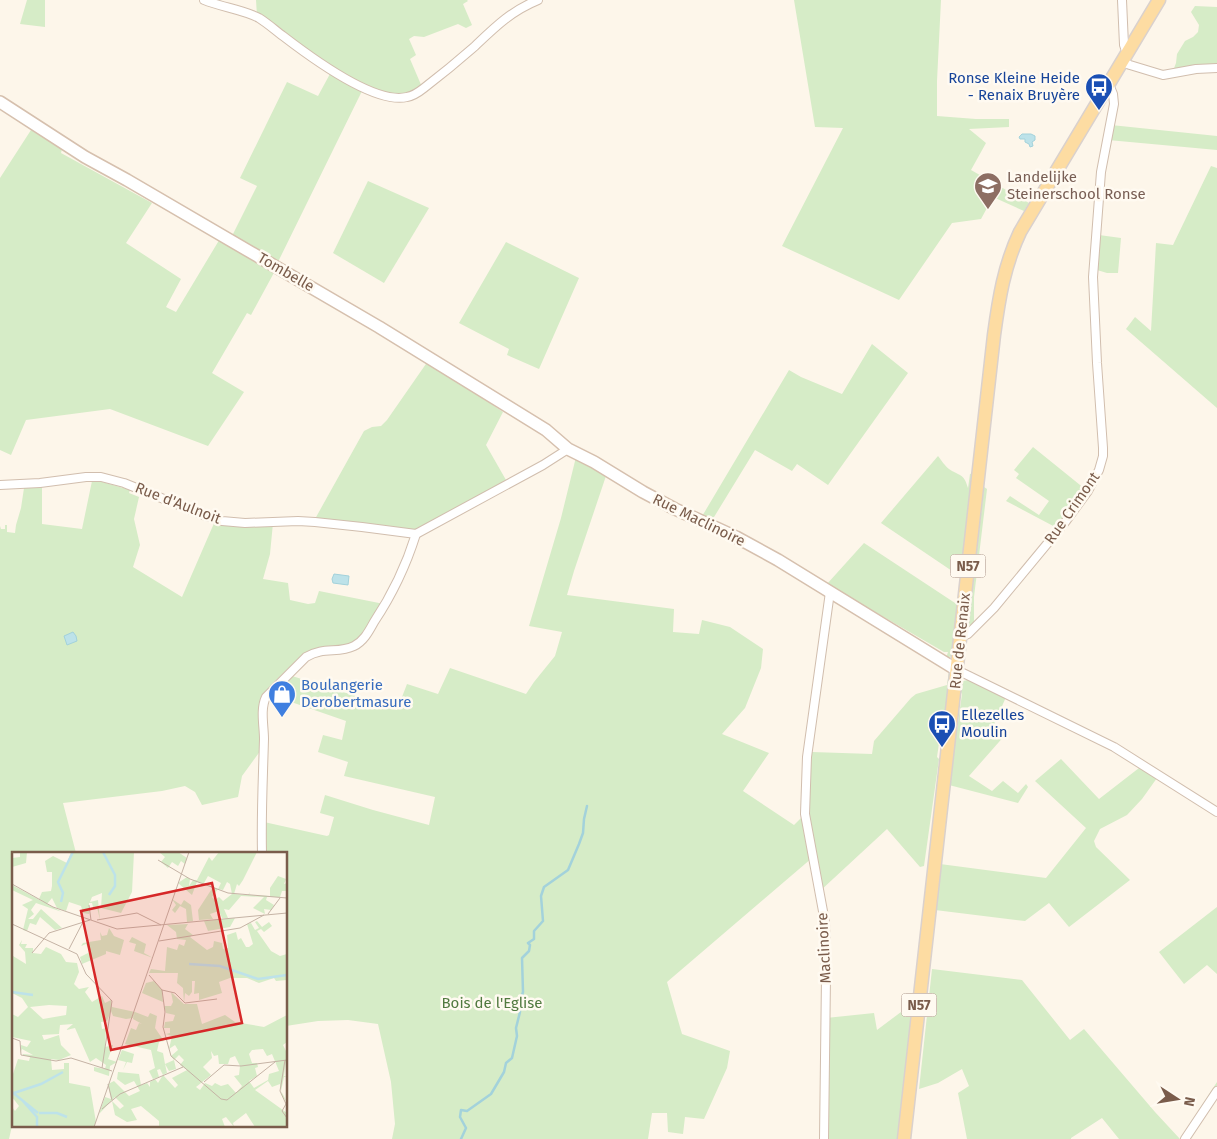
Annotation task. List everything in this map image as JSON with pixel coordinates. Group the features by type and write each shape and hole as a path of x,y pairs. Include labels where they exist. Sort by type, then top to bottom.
{"main road":[{"name":"N57","path":"1109,84 1159,0"},
{"name":"Rue de Renaix","path":"904,1139 960,637 1002,284 1007,263 1015,243 1033,209 1109,84"}],"street":[{"path":"204,0 259,18 341,76 393,98 407,97 417,93 442,74 511,14 538,0"},
{"path":"1122,0 1124,58 1130,65 1163,75 1196,68 1217,68"},
{"name":"Rue Crimont","path":"960,637 968,634 994,608 1060,528 1088,490 1099,470 1103,456 1094,285 1101,172 1114,104 1109,84"},
{"name":"Tombelle","path":"0,102 85,157 388,331 546,430 568,449"},
{"path":"262,852 263,705 266,697 306,658 314,653 354,646 364,638 393,593 416,534 543,466 568,449"},
{"name":"Rue Maclinoire","path":"568,449 664,503 778,560 957,670"},
{"name":"Rue d'Aulnoit","path":"0,485 100,477 124,482 222,521 245,523 315,522 416,534"},
{"name":"Maclinoire","path":"824,1139 825,922 804,814 811,730 830,592"},
{"path":"957,670 1114,747 1217,812"},
{"path":"1185,1139 1217,1091"}],"green space":[{"path":"27,0 45,0 45,27 20,24"},
{"path":"256,0 467,0 463,4 472,25 466,28 458,24 424,37 414,36 409,39 416,55 410,59 422,87 405,96 377,91 335,70 257,16"},
{"path":"794,0 941,0 937,116 1009,119 1009,127 969,129 986,143 971,170 1029,203 1024,211 993,197 981,219 952,223 899,300 782,246 843,128 815,127"},
{"path":"1195,6 1217,7 1217,67 1173,71 1177,54 1185,41 1198,32 1199,25 1191,12"},
{"path":"331,72 339,79 362,91 277,264 231,238 257,186 240,178 287,82 318,96"},
{"path":"1111,125 1217,136 1217,150 1108,140"},
{"path":"31,130 62,149 61,153 152,203 126,243 181,279 166,307 176,312 221,237 228,241 226,245 273,271 276,269 251,315 247,313 212,373 244,392 208,446 110,409 26,420 11,455 0,450 0,178"},
{"path":"1211,166 1217,168 1217,408 1126,329 1135,317 1151,331 1156,243 1173,245"},
{"path":"368,181 429,208 384,283 333,253"},
{"path":"1099,235 1121,238 1118,273 1107,273 1097,270"},
{"path":"506,242 579,278 539,369 507,355 509,349 459,323"},
{"path":"872,344 908,373 828,485 797,464 792,471 755,450 711,522 701,518 789,370 842,394"},
{"path":"428,361 503,412 486,445 506,480 428,524 415,529 315,519 364,431 372,427 381,426 387,420"},
{"path":"1033,447 1085,489 1057,528 1006,501 1010,496 1039,515 1049,501 1016,478 1019,474 1014,470"},
{"path":"938,456 948,468 963,477 968,488 970,474 974,473 962,573 959,571 958,575 881,523"},
{"name":"Bois de l'Eglise","path":"576,457 607,473 567,595 674,609 673,632 699,634 702,620 730,627 763,649 761,668 745,708 722,734 769,753 743,791 794,825 804,815 812,858 667,982 682,1034 730,1051 727,1068 704,1119 685,1117 683,1134 668,1132 667,1113 652,1113 648,1139 392,1139 395,1124 391,1082 378,1024 348,1020 318,1021 288,1026 288,852 264,852 264,822 327,836 329,835 334,817 320,813 325,795 429,825 435,797 344,776 348,762 318,752 323,735 342,740 346,721 271,695 292,676 397,710 407,684 438,694 450,668 526,694 555,656 562,632 529,626 561,518"},
{"path":"92,481 99,481 130,490 129,493 139,497 134,519 140,545 133,567 182,597 215,521 273,523 270,554 263,579 288,583 290,600 308,604 315,603 319,591 384,604 361,636 350,645 318,648 309,651 299,658 261,696 261,750 242,776 238,797 202,805 195,792 185,786 162,791 63,803 76,852 12,852 12,1126 9,1139 0,1139 0,526 1,529 5,529 5,525 7,525 7,532 15,533 24,488 42,486 42,524 82,529"},
{"path":"984,487 987,489 974,597 974,621 976,622 968,629"},
{"path":"864,543 955,603 959,603 952,656 946,658 948,652 944,652 827,584"},
{"path":"949,671 947,716 943,716 924,866 920,867 887,829 820,891 807,804 812,752 872,754 874,741 911,698 916,694 947,685"},
{"path":"968,680 1006,697 993,727 1006,734 969,776 992,791 1003,781 1018,793 1026,784 1028,787 1018,803 949,785 962,694 960,684"},
{"path":"1061,759 1099,799 1139,768 1157,778 1142,799 1127,815 1100,829 1094,841 1096,847 1130,880 1069,927 1049,903 1025,921 935,910 940,864 1046,878 1086,828 1035,781"},
{"path":"1217,907 1217,974 1207,965 1184,984 1159,952"},
{"path":"932,969 1022,980 1070,1040 1084,1029 1180,1139 1119,1139 1102,1118 1071,1139 967,1139 958,1093 969,1086 962,1069 938,1083 919,1089"},
{"path":"913,1003 899,1139 825,1139 826,1018 874,1013 877,1030"},
{"path":"1217,1082 1217,1086 1180,1139"}],"water":[{"path":"1022,134 1035,136 1035,140 1032,142 1033,146 1030,147 1025,142 1025,139 1020,139 1019,137"},
{"path":"334,574 349,576 348,585 333,583"},
{"path":"73,632 77,641 67,645 64,636"}],"waterway":[{"path":"461,1139 466,1128 460,1117 461,1110 467,1111 491,1094 504,1072 506,1063 512,1058 517,1036 519,1004 523,992 522,958 529,951 530,945 528,943 534,939 534,931 543,921 541,896 544,887 568,870 583,833 587,806"}],"place":[{"name":"Ronse Kleine Heide - Renaix Bruyère","path":"1099,111"},
{"name":"Landelijke Steinerschool Ronse","path":"988,210"},
{"name":"Boulangerie Derobertmasure","path":"282,718"},
{"name":"Ellezelles Moulin","path":"942,748"}]}
